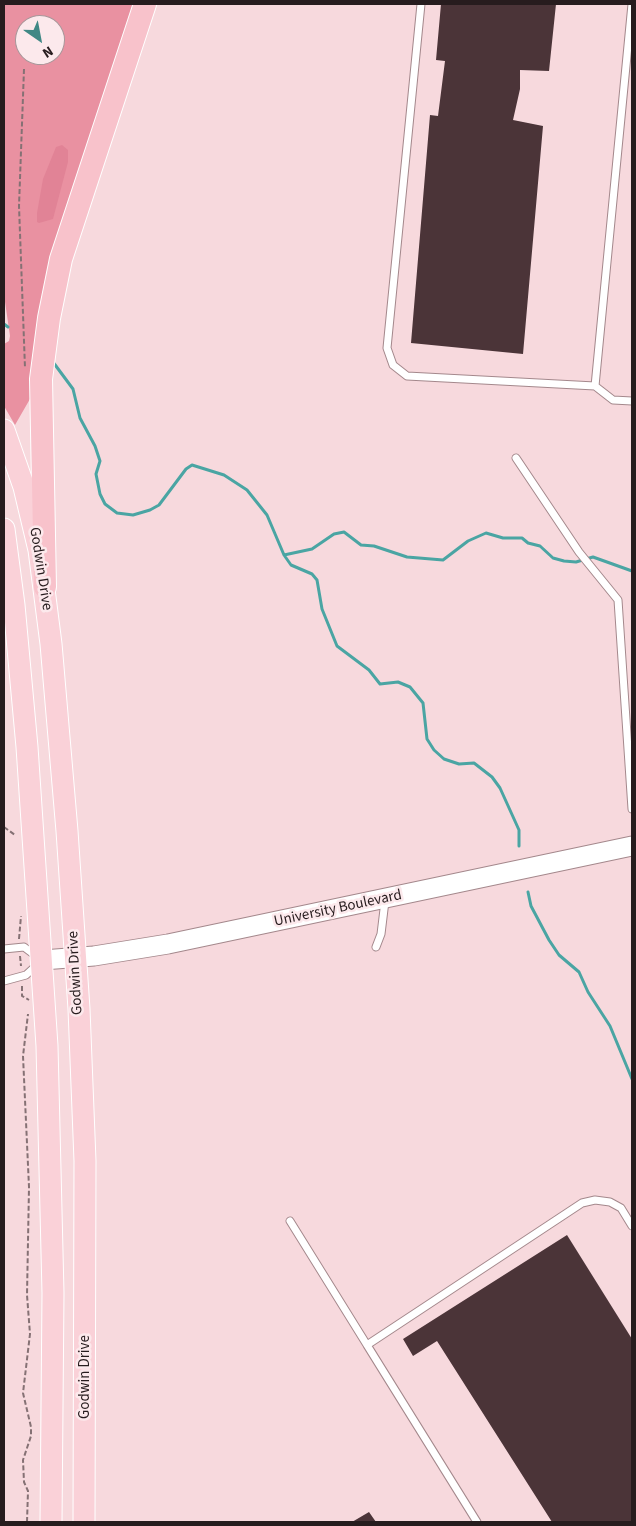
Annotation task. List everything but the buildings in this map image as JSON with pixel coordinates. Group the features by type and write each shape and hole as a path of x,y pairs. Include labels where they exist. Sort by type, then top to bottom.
{"highway":[{"path":"45,587 41,379 49,318 64,250 145,4"}],"main road":[{"name":"Godwin Drive","path":"4,430 30,508 45,587 66,821 76,958 85,1161 84,1522"},
{"name":"Godwin Drive","path":"4,529 14,605 43,960 52,1174 51,1522"},
{"name":"University Boulevard","path":"43,960 76,958 168,944 632,846"}],"lane":[{"path":"420,4 387,348 394,365 407,376 596,386 613,400 632,401"},
{"path":"596,386 632,4"},
{"path":"516,458 579,552 613,591 620,607 632,808"},
{"path":"376,947 381,934 385,899"},
{"path":"4,949 24,947 43,960 26,975 4,981"},
{"path":"367,1345 582,1204 595,1200 610,1202 621,1208 632,1226"},
{"path":"290,1221 477,1522"}],"path":[{"path":"24,69 19,206 25,374"},
{"path":"4,827 16,834 16,840"},
{"path":"21,907 22,996 30,1001 30,1005"},
{"path":"26,1522 28,1498 23,1460 32,1427 23,1393 30,1334 27,1295 29,1187 24,1056 28,1012"}],"shaded area":[{"path":"4,4 138,4 34,392 15,425 4,406 4,344 9,341 10,336 4,295"},
{"path":"62,145 68,150 68,162 53,219 39,223 37,222 37,213 43,179 56,147"}],"waterway":[{"path":"4,324 8,327"},
{"path":"53,362 73,389 80,418 95,446 100,461 96,474 100,494 105,504 117,513 133,515 150,510 159,505 186,469 192,465 224,475 247,490 267,515 284,555 291,565 312,574 317,580 322,609 337,646 369,670 380,684 398,682 410,687 423,703 427,739 434,750 444,759 459,764 474,763 492,777 500,788 519,830 519,846"},
{"path":"284,555 312,549 334,534 344,532 361,545 374,546 407,557 443,560 468,541 486,533 503,538 522,538 528,543 540,546 553,558 564,561 576,562 593,557 632,571"},
{"path":"528,892 531,906 549,940 559,955 579,972 588,992 610,1026 632,1079"}]}
